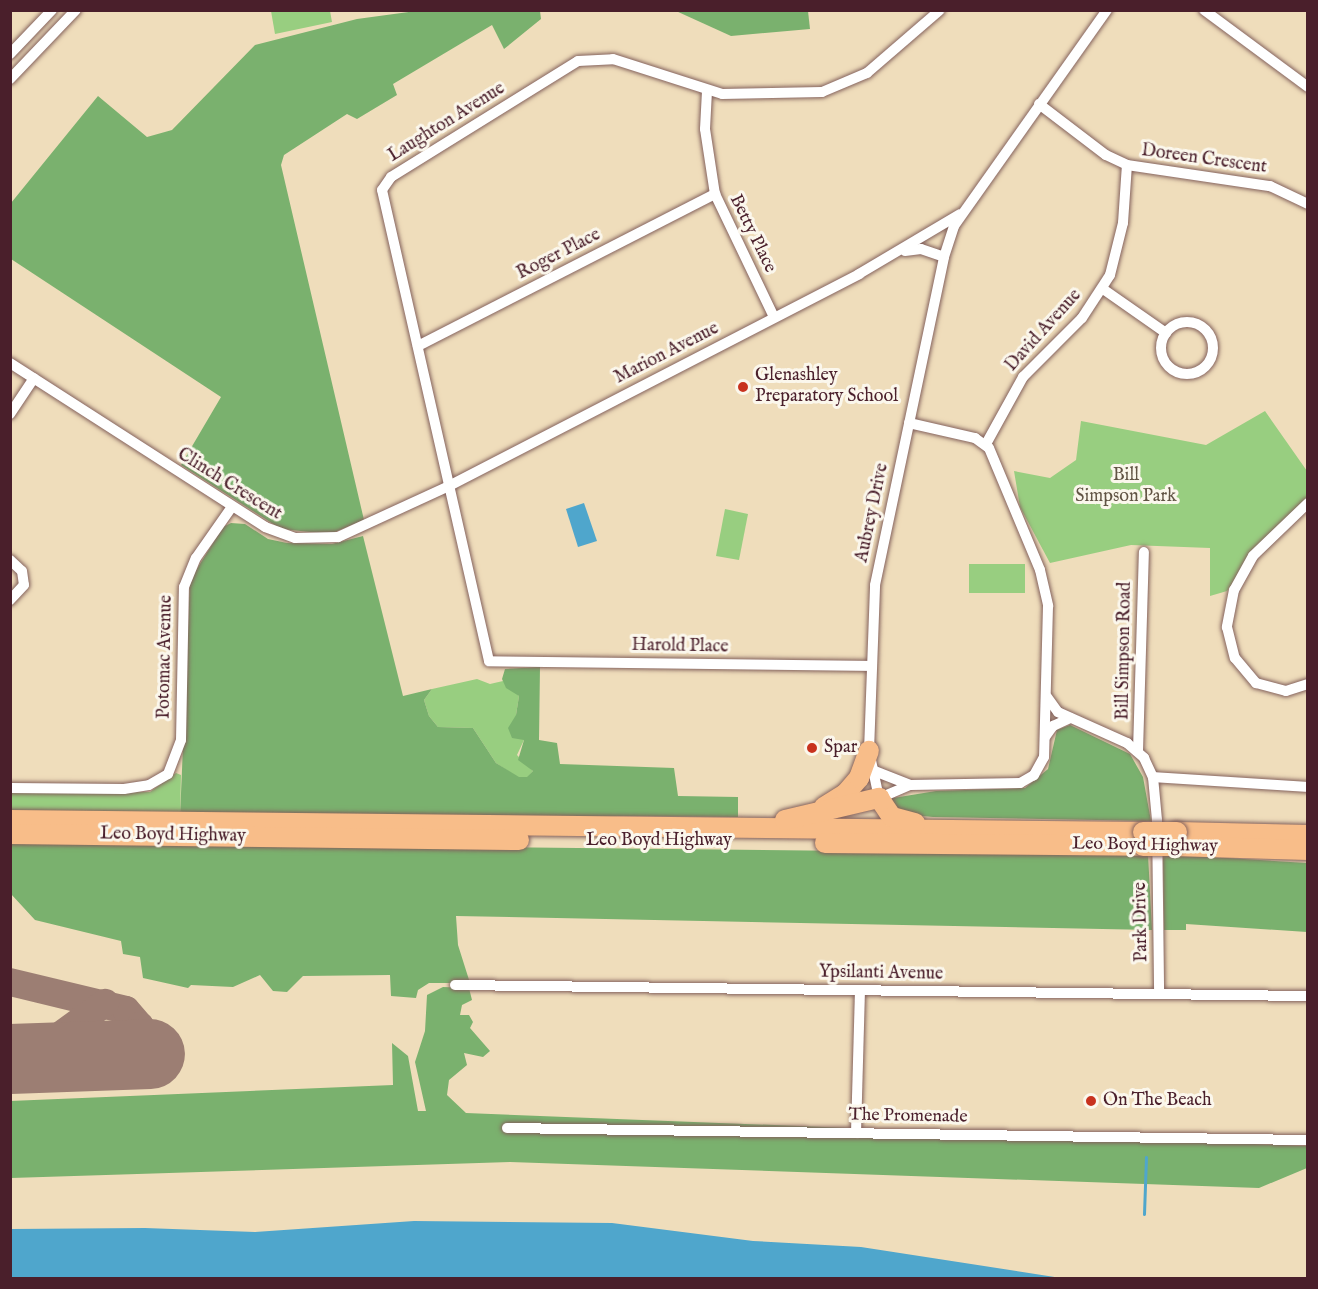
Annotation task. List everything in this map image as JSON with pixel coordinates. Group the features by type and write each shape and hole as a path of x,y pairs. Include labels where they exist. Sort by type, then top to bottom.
{"highway":[{"path":"794,819 822,809 846,793 870,761"},
{"path":"713,828 794,819 879,798 892,817 937,829"},
{"name":"Leo Boyd Highway","path":"10,820 937,829 1175,839 1308,850"},
{"name":"Leo Boyd Highway","path":"10,834 1143,838"},
{"name":"Leo Boyd Highway","path":"1175,839 1308,836"}],"street":[{"path":"10,54 52,10"},
{"path":"10,79 76,10"},
{"name":"Laughton Avenue","path":"489,661 382,197 391,177 578,61 613,59 707,91 794,94 837,87 883,61 940,10"},
{"name":"Marion Avenue","path":"948,239 961,213 1107,10"},
{"path":"1204,10 1308,87"},
{"name":"Betty Place","path":"707,91 705,129 715,194 774,317"},
{"name":"Doreen Crescent","path":"1039,104 1092,145 1127,165 1270,186 1308,204"},
{"name":"David Avenue","path":"986,444 1023,377 1082,318 1103,289 1120,238 1127,165"},
{"name":"Roger Place","path":"418,346 715,194"},
{"name":"Marion Avenue","path":"449,486 902,251 961,213"},
{"name":"Aubrey Drive","path":"879,798 870,761 875,585 948,239"},
{"path":"902,251 921,249 944,257"},
{"path":"1103,289 1166,333"},
{"path":"1183,322 1202,327 1213,344 1208,363 1192,374 1172,370 1161,353 1166,333 1183,322"},
{"name":"Clinch Crescent","path":"10,363 231,508 280,535 322,540 354,533 449,486"},
{"path":"10,414 34,378"},
{"path":"879,798 910,785 1020,783 1039,770 1044,737 1045,589 986,444 975,438 909,423"},
{"path":"1308,503 1253,556 1234,590 1227,627 1234,658 1256,683 1286,691 1308,684"},
{"name":"Potomac Avenue","path":"10,788 124,789 161,780 171,769 180,740 184,587 196,558 231,508"},
{"name":"Bill Simpson Road","path":"1138,751 1144,552"},
{"path":"10,560 24,577 20,592 10,600"},
{"name":"Harold Place","path":"489,661 871,666"},
{"name":"Park Drive","path":"1046,693 1054,709 1119,738 1138,751 1153,777 1157,820 1160,993"},
{"path":"1044,737 1053,726 1070,718"},
{"path":"870,761 910,785"},
{"path":"1153,777 1308,787"},
{"name":"Ypsilanti Avenue","path":"455,985 1308,996"},
{"path":"856,1133 860,991"},
{"name":"The Promenade","path":"507,1128 1308,1140"}],"green space":[{"path":"271,11 330,11 332,22 275,34"},
{"path":"416,11 540,11 541,19 504,49 492,25 393,84 397,95 357,119 347,114 284,155 281,165 364,520 330,534 281,529 181,465 221,397 11,259 11,203 98,96 147,137 172,130 255,45 357,19"},
{"path":"676,11 808,11 810,29 731,36"},
{"name":"Bill Simpson Park","path":"1265,411 1307,471 1307,505 1250,559 1227,591 1210,596 1210,548 1131,545 1050,563 1020,507 1014,471 1050,478 1076,460 1081,421 1206,445"},
{"path":"725,509 748,514 739,560 716,556"},
{"path":"231,523 245,524 268,539 287,543 332,544 363,536 403,696 432,689 424,700 429,716 438,727 473,728 496,763 519,777 527,777 533,771 518,760 524,740 512,738 508,728 516,715 519,696 506,688 502,679 505,669 540,667 539,740 557,743 560,764 674,768 678,796 738,797 738,817 622,816 546,822 180,817 190,580 223,527"},
{"path":"969,564 1025,564 1025,593 969,593"},
{"path":"477,679 490,684 503,681 519,696 516,715 524,740 517,755 533,771 527,778 519,778 496,763 473,728 438,727 429,716 424,700 432,689"},
{"path":"1070,725 1130,754 1143,777 1151,821 933,817 901,814 887,799 936,791 1025,788 1048,769 1057,730"},
{"path":"176,773 181,775 180,817 11,813 11,793 150,792"},
{"path":"10,842 1148,854 1152,930 456,916 458,945 470,983 429,983 418,990 416,998 391,996 390,975 303,976 287,992 273,991 260,975 233,987 191,985 188,988 143,978 140,957 123,954 121,941 35,920 11,894"},
{"path":"1163,854 1307,863 1307,932 1186,924 1186,930 1164,930"},
{"path":"443,987 469,988 472,1000 462,1005 460,1015 469,1015 473,1022 470,1028 490,1051 483,1057 464,1053 467,1065 449,1080 447,1095 466,1113 1307,1146 1307,1168 1259,1188 510,1162 11,1178 10,1101 393,1085 392,1043 408,1056 418,1111 426,1111 415,1062 425,1031 427,995"}],"water":[{"path":"584,503 597,541 578,547 566,509"},
{"path":"414,1221 612,1223 753,1241 861,1247 1061,1278 11,1278 11,1229 145,1228 255,1232"}],"waterway":[{"path":"1144,1214 1146,1157"}],"taxiway":[{"path":"10,982 126,1010 140,1026 143,1054"},
{"path":"29,1058 105,1003"}],"runway":[{"path":"10,1059 150,1054"}],"place":[{"name":"Glenashley Preparatory School","path":"743,387"},
{"name":"Spar","path":"812,748"},
{"name":"On The Beach","path":"1091,1101"}]}
